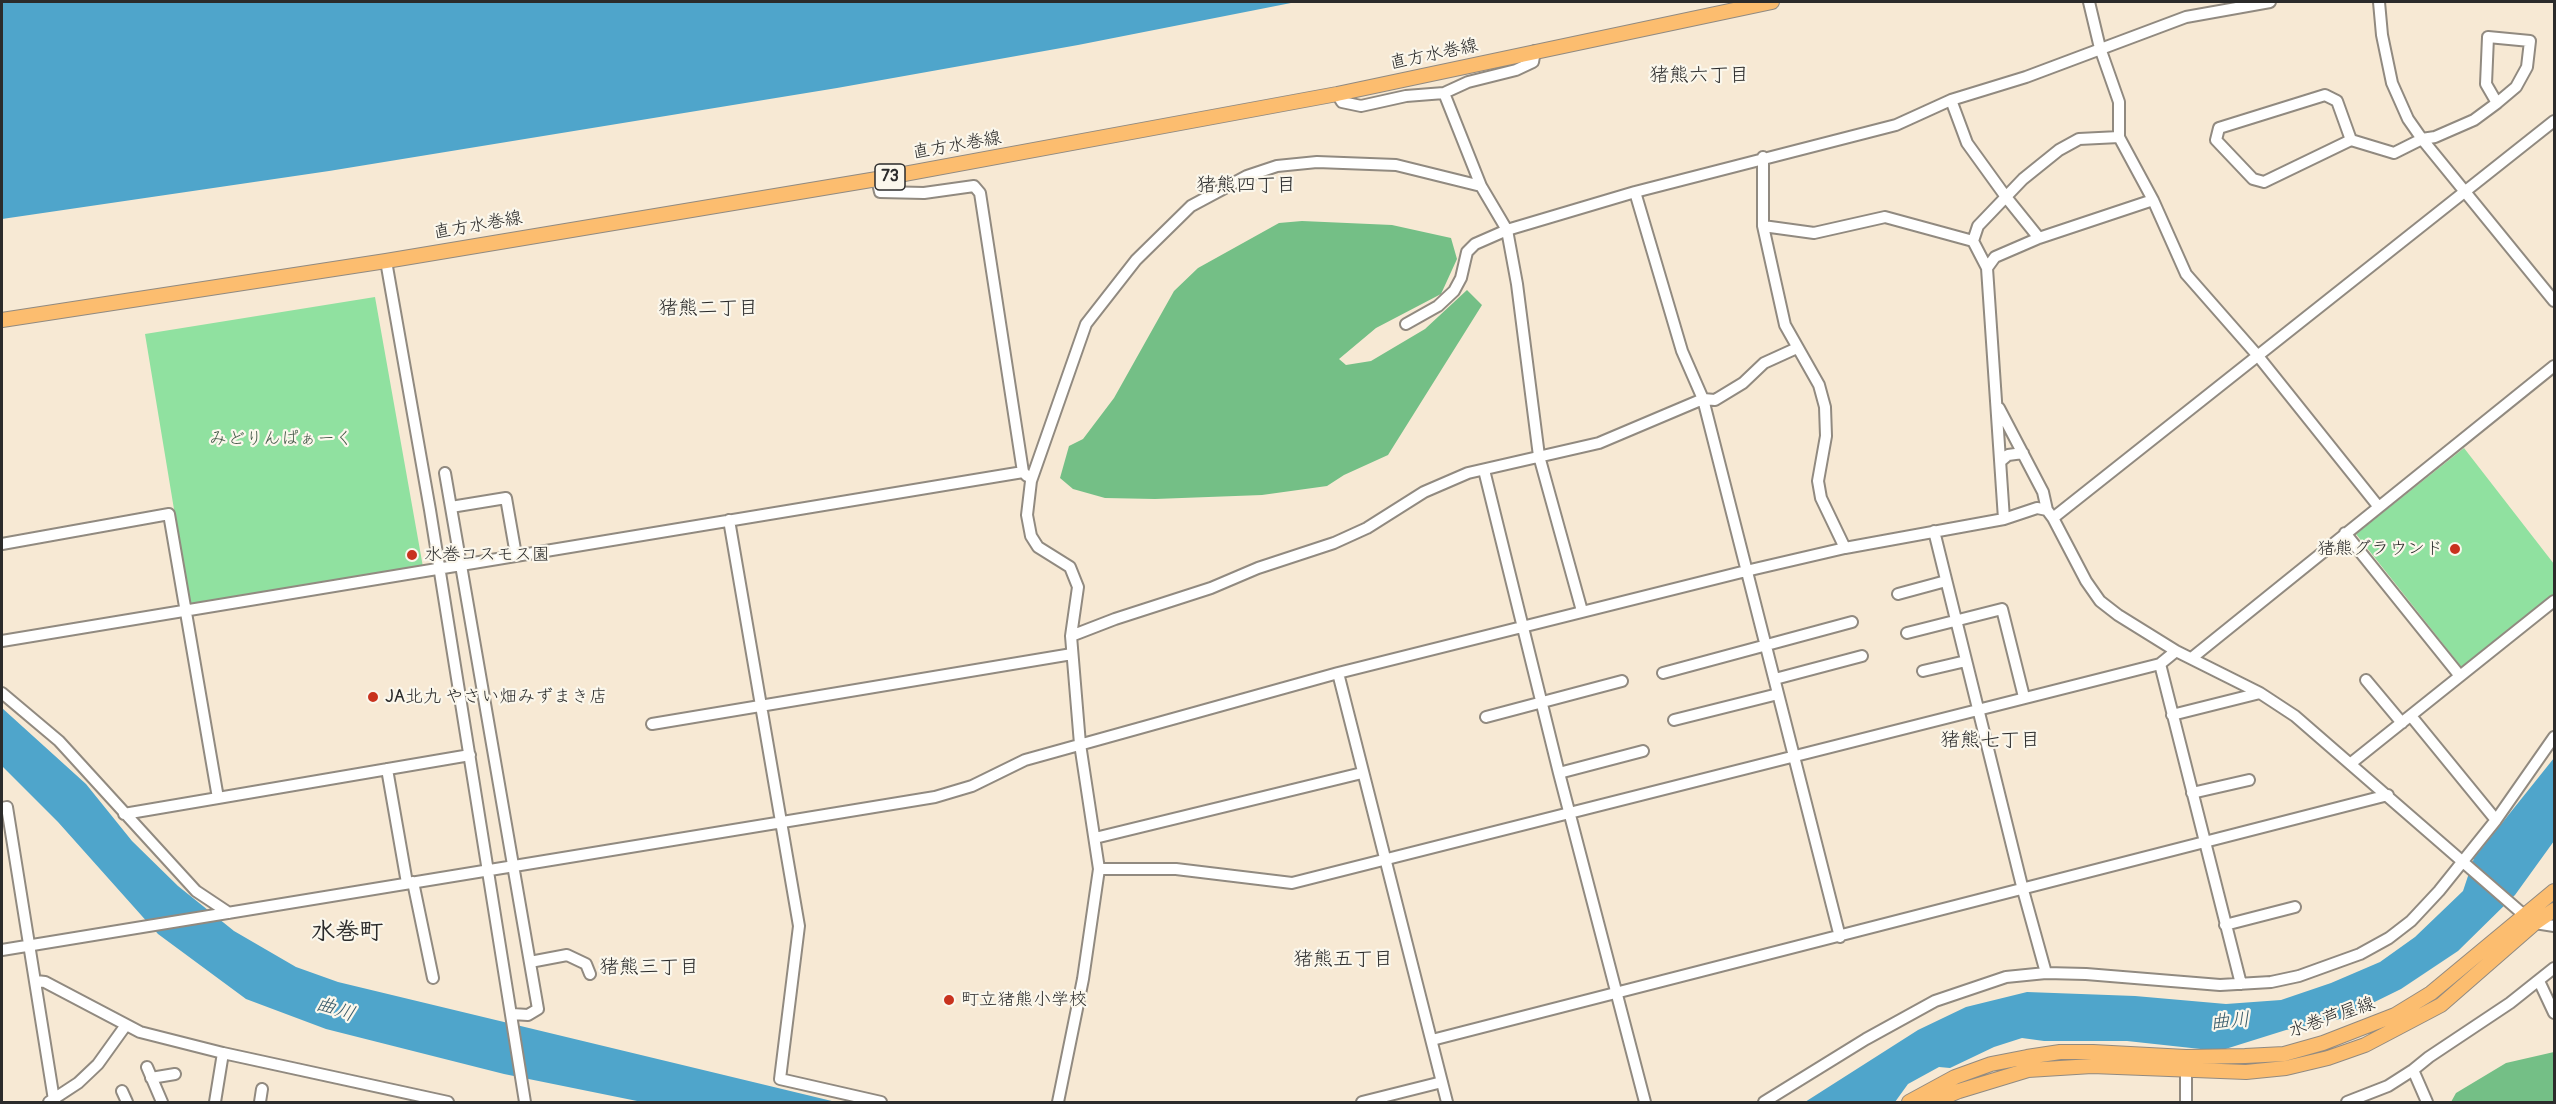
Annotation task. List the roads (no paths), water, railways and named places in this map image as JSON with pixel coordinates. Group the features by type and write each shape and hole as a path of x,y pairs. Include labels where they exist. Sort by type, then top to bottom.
{"main road":[{"name":"直方水巻線","path":"2,320 386,261 877,179 1337,94 1772,2"},
{"name":"水巻芦屋線","path":"1909,1102 1955,1077 1991,1065 2027,1057 2093,1052 2186,1057 2284,1054 2323,1043 2395,1015 2431,993 2554,891"},
{"name":"水巻芦屋線","path":"1933,1102 1959,1091 2028,1071 2092,1066 2186,1072 2246,1072 2286,1068 2328,1058 2366,1045 2440,1005 2524,915 2554,910"}],"street":[{"path":"2089,2 2100,48 2119,102 2118,137 2152,200 2186,274 2258,356 2378,506"},
{"path":"1406,324 1438,306 1454,291 1461,278 1467,252 1475,244 1507,230 1763,157 1896,124 1951,100 2026,77 2186,17 2270,2"},
{"path":"2379,2 2382,35 2392,83 2408,119 2554,301"},
{"path":"2351,140 2337,101 2325,95 2219,128 2216,140 2253,179 2264,182 2351,140 2394,153 2422,139 2435,137 2474,120 2497,103 2516,87 2527,67 2530,41 2488,37 2486,84 2497,103"},
{"path":"1337,94 1342,102 1360,106 1406,96 1444,93 1468,82 1516,70 1533,62 1535,51"},
{"path":"1444,93 1481,186 1507,230 1539,456 1582,611"},
{"path":"1951,100 1967,143 2039,238"},
{"path":"2050,514 2258,356 2554,121"},
{"path":"2004,519 1987,268 1973,241 1978,226 2032,172 2059,150 2079,139 2118,137"},
{"path":"1763,157 1763,226 1785,325 1819,386 1825,407 1826,436 1818,481 1821,498 1845,548"},
{"path":"1058,1102 1083,979 1099,869 1080,744 1072,654 1071,636 1078,587 1070,567 1038,547 1031,536 1027,515 1031,481 1086,324 1136,260 1191,206 1257,173 1277,166 1317,162 1396,165 1481,186"},
{"path":"877,179 880,192 924,193 974,186 980,194 1023,472 1031,481"},
{"path":"1635,192 1682,351 1703,399 1840,937"},
{"path":"1987,268 1995,257 2039,238 2152,200"},
{"path":"1763,226 1814,233 1885,217 1973,241"},
{"path":"386,261 470,755 525,1102"},
{"path":"1071,636 1114,619 1211,588 1258,568 1335,543 1367,528 1424,492 1468,473 1599,443 1703,399 1715,400 1743,383 1764,363 1797,348"},
{"path":"2193,657 2554,366"},
{"path":"1998,405 2043,492 2050,514 2100,601 2118,615 2176,651 2193,657 2260,693 2295,716 2524,915 2554,926"},
{"path":"2001,461 2008,455 2023,453"},
{"path":"1484,470 1559,773 1645,1102"},
{"path":"2,641 1023,472"},
{"path":"445,473 538,1009 528,1016 512,1017"},
{"path":"451,507 506,498 516,555"},
{"path":"2,950 935,796 972,786 1026,760 1080,744 1338,673 1582,611 1845,548 2004,519 2037,508 2050,514"},
{"path":"2,544 169,514 218,798"},
{"path":"729,520 799,926 780,1079 881,1102"},
{"path":"1934,531 2023,890 2046,973"},
{"path":"2344,533 2460,676"},
{"path":"1898,594 1946,581"},
{"path":"2350,764 2554,601"},
{"path":"1907,633 2002,609 2024,697"},
{"path":"1663,672 1852,622"},
{"path":"1099,869 1176,869 1292,883 2160,664 2176,651"},
{"path":"652,724 1072,654"},
{"path":"1775,679 1862,656"},
{"path":"1923,671 1966,661"},
{"path":"2160,664 2241,984"},
{"path":"1338,673 1447,1102"},
{"path":"2366,680 2406,719 2496,820"},
{"path":"1486,717 1622,681"},
{"path":"2,693 60,741 196,891 225,913"},
{"path":"2172,715 2260,693"},
{"path":"1674,720 1778,694"},
{"path":"1764,1102 1866,1039 1935,1000 2006,977 2046,973 2086,974 2220,985 2241,984 2271,982 2299,976 2360,954 2390,938 2425,906 2465,863 2554,737"},
{"path":"1559,773 1642,751"},
{"path":"124,814 470,755"},
{"path":"387,769 410,883 433,978"},
{"path":"1095,838 1362,773"},
{"path":"2192,793 2249,780"},
{"path":"1432,1040 2388,795"},
{"path":"2,808 7,807 36,981 52,1101 78,1083 98,1064 126,1025"},
{"path":"2225,925 2295,907"},
{"path":"530,962 567,955 586,964 590,974"},
{"path":"2347,1102 2368,1099 2413,1070 2554,968"},
{"path":"36,981 45,982 140,1032 224,1053 448,1102"},
{"path":"2539,981 2554,1013"},
{"path":"215,1102 224,1053"},
{"path":"2186,1057 2186,1102"},
{"path":"2413,1070 2427,1102"},
{"path":"162,1102 149,1072 175,1074"},
{"path":"1362,1102 1442,1082"},
{"path":"260,1102 262,1089"},
{"path":"122,1092 127,1102"}],"water":[{"path":"2,2 1296,2 1078,45 837,88 329,171 2,219"},
{"name":"曲川","path":"2,708 86,784 132,841 178,886 234,931 296,967 338,982 836,1102 642,1102 504,1074 326,1029 246,999 158,934 58,822 2,766"},
{"name":"曲川","path":"2554,758 2554,841 2515,895 2458,951 2401,989 2340,1019 2286,1030 2219,1051 2127,1041 2044,1041 2022,1038 1994,1047 1950,1068 1939,1067 1908,1084 1895,1102 1805,1102 1918,1030 1966,1007 2027,992 2135,996 2226,1004 2281,1000 2331,983 2380,962 2415,937 2463,891 2474,858"}],"place":[{"name":"猪熊グラウンド","path":"2455,549"},
{"name":"水巻コスモス園","path":"412,555"},
{"name":"JA北九 やさい畑みずまき店","path":"373,697"},
{"name":"町立猪熊小学校","path":"949,1000"}],"district":[{"name":"猪熊六丁目","path":"1699,76"},
{"name":"猪熊四丁目","path":"1246,186"},
{"name":"猪熊二丁目","path":"708,309"},
{"name":"猪熊七丁目","path":"1990,741"},
{"name":"水巻町","path":"347,933"},
{"name":"猪熊五丁目","path":"1343,960"},
{"name":"猪熊三丁目","path":"649,968"}],"park label":[{"name":"みどりんぱぁーく","path":"281,439"}]}
